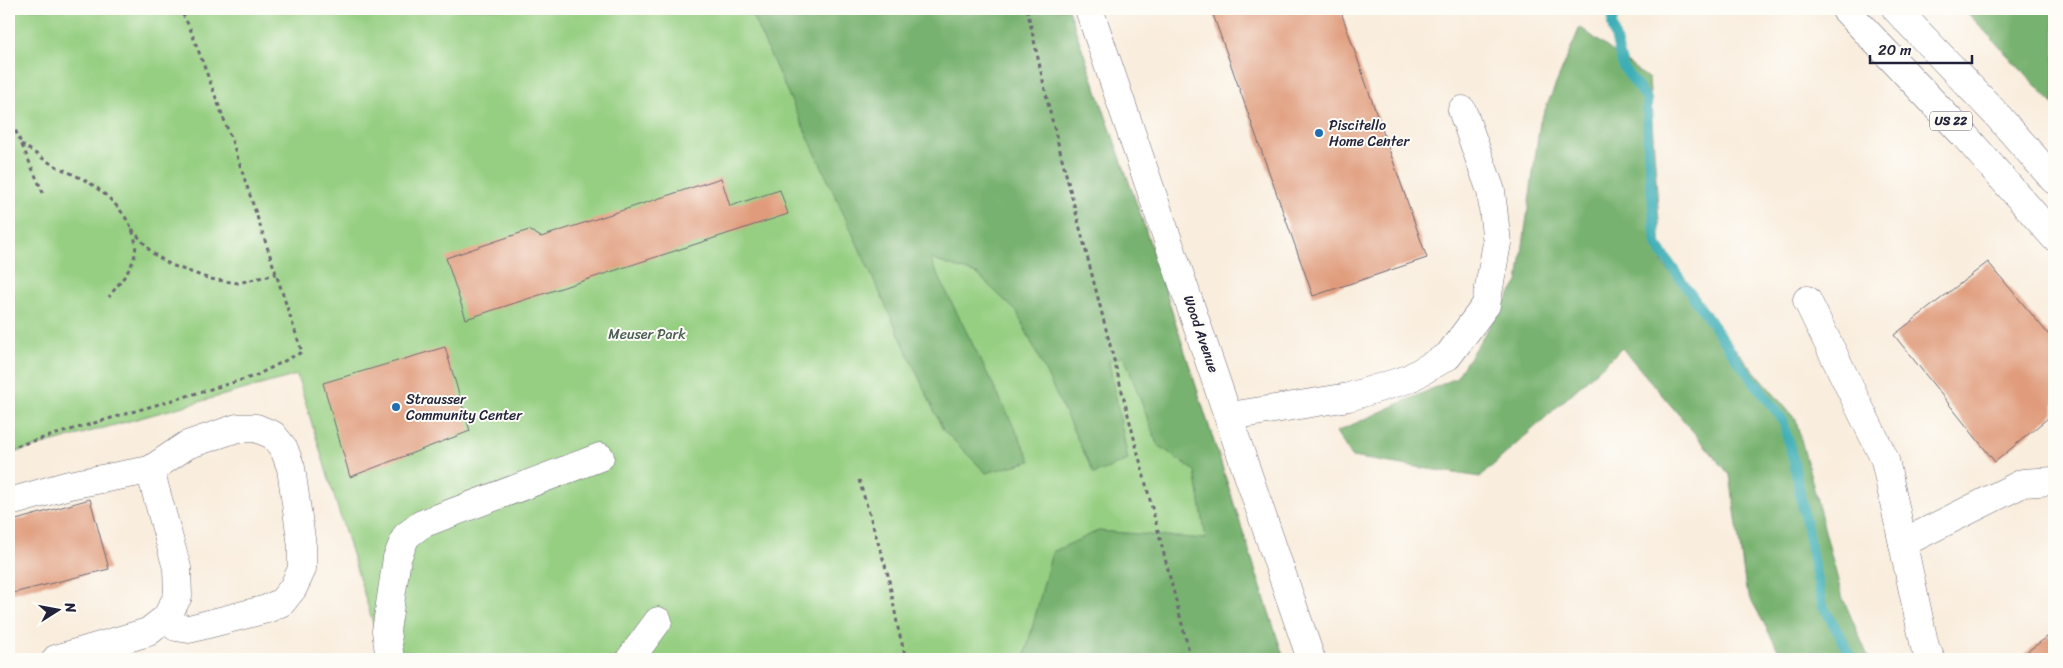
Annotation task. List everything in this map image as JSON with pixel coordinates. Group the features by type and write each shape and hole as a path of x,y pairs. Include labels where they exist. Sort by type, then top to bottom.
{"main road":[{"name":"Wood Avenue","path":"1088,9 1230,416 1311,659"},
{"name":"US 22","path":"1845,9 1964,135 2054,237"},
{"name":"US 22","path":"1896,9 1997,116 2054,180"},
{"path":"1230,416 1350,397 1408,379 1448,356 1486,306 1497,243 1491,191 1462,110"},
{"path":"1807,300 1885,460 1925,647 1931,659"},
{"path":"17,500 69,486 150,470 188,445 236,428 256,428 273,435 284,449 291,468 302,546 302,569 293,588 282,602 267,610 189,629 176,627 166,618"},
{"path":"390,659 386,631 397,558 406,536 422,524 600,457"},
{"path":"56,659 148,632 166,618 178,596 177,568 150,470"},
{"path":"1903,543 2023,483 2054,481"},
{"path":"630,659 658,621"}],"path":[{"path":"9,448 255,376 302,352 228,132 190,28 180,9"},
{"path":"1027,9 1050,112 1191,659"},
{"path":"9,116 44,195"},
{"path":"21,144 49,162 93,185 114,202 130,227 152,253 170,265 210,279 238,283 276,274"},
{"path":"109,297 135,255 135,240 130,227"},
{"path":"860,480 888,575 906,659"}],"green space":[{"name":"Meuser Park","path":"9,9 1068,9 1144,225 1284,659 384,659 297,375 9,454"},
{"path":"749,9 1068,9 1144,225 1284,659 1024,659 1052,552 1098,531 1206,539 1195,471 1157,444 1124,356 1109,361 1128,460 1094,474 1017,312 977,274 930,259 1031,461 986,473 943,430"},
{"path":"1964,9 2054,9 2054,105"},
{"path":"1580,27 1649,79 1662,263 1796,420 1842,596 1869,659 1783,659 1746,590 1730,475 1622,348 1480,477 1352,457 1336,432 1456,378 1518,282 1540,122"}],"building":[{"name":"Piscitello Home Center","path":"1211,9 1340,9 1427,258 1313,296"},
{"path":"721,178 730,206 780,190 788,214 466,319 446,258 529,230 541,237"},
{"path":"1988,262 2054,341 2054,413 1995,462 1894,335"},
{"name":"Strausser Community Center","path":"445,347 470,431 350,477 323,383"},
{"path":"90,499 109,569 9,594 9,522"},
{"path":"2054,632 2054,659 2017,659"}],"waterway":[{"path":"1614,9 1612,25 1623,67 1647,99 1648,152 1656,244 1735,357 1783,420 1794,463 1822,604 1851,659"}],"place":[{"name":"Piscitello Home Center","path":"1319,133"},
{"name":"Strausser Community Center","path":"396,407"}]}
